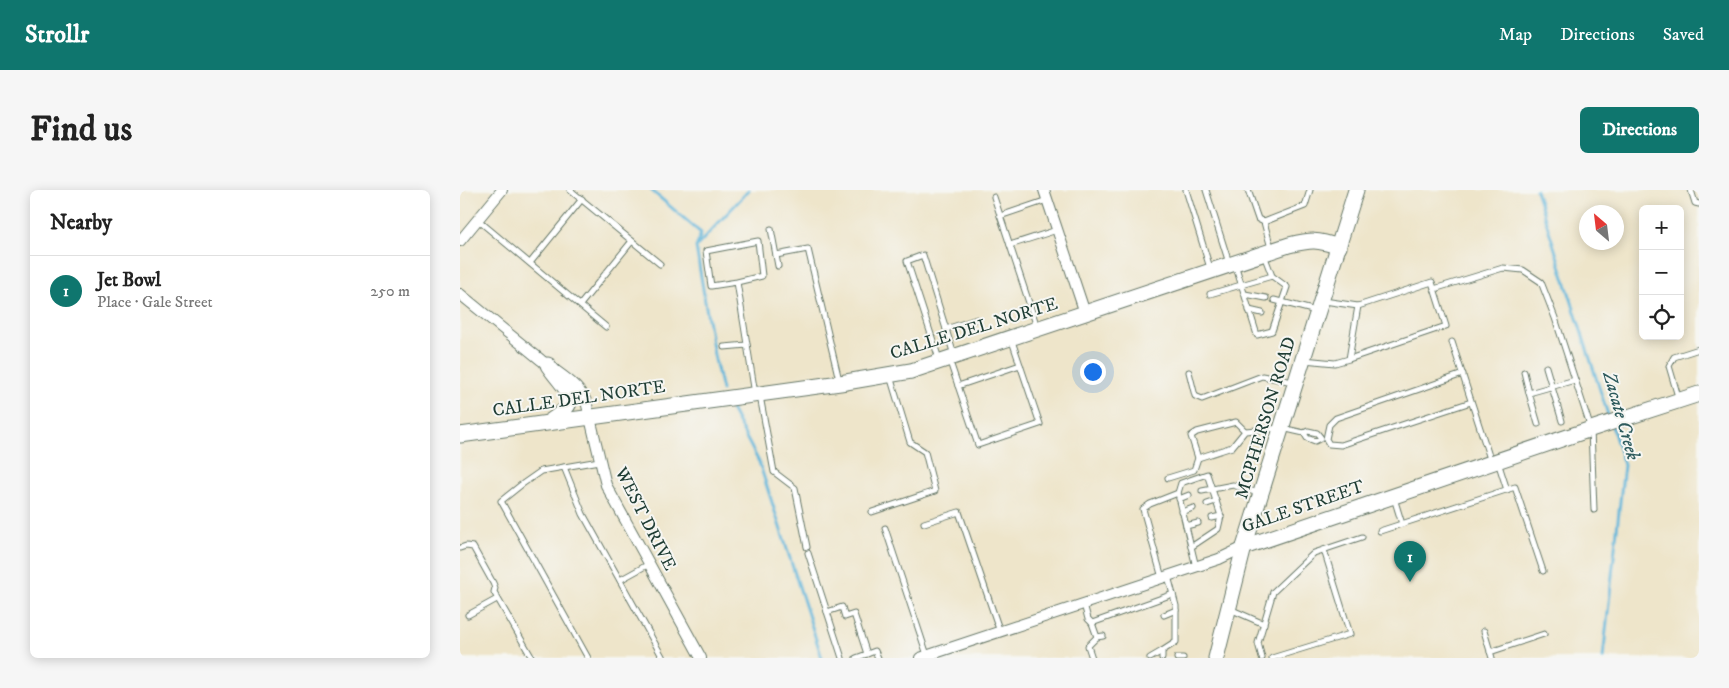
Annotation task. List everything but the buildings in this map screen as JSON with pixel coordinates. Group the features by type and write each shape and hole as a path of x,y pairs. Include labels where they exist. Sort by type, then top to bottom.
{"street":[{"path":"460,241 502,190"},
{"path":"1044,190 1086,313"},
{"name":"MCPHERSON ROAD","path":"1216,658 1244,547 1356,190"},
{"name":"CALLE DEL NORTE","path":"460,434 546,424 590,416 840,383 911,371 1268,252 1310,241 1323,241 1339,247"},
{"name":"WEST DRIVE","path":"460,294 569,380 580,391 586,401 606,485 701,658"},
{"path":"546,424 567,409 570,398 567,390 548,365"},
{"name":"GALE STREET","path":"924,657 1196,567 1244,547 1699,394"}],"lane":[{"path":"570,190 660,264"},
{"path":"1186,190 1211,271"},
{"path":"1206,190 1232,264 1242,285 1257,335 1272,331 1287,287 1272,276 1264,222"},
{"path":"1248,190 1258,219 1264,222 1305,206 1310,190"},
{"path":"1691,190 1695,203 1699,204"},
{"path":"994,198 1038,329"},
{"path":"530,263 582,199"},
{"path":"1000,216 1047,200"},
{"path":"478,220 606,327"},
{"path":"771,229 778,266"},
{"path":"1010,245 1057,230"},
{"path":"580,305 632,241"},
{"path":"758,241 762,276 737,282 711,286 706,251 758,241"},
{"path":"776,255 808,249 840,383"},
{"path":"948,359 946,330 923,256 907,261 948,359 978,445 1040,424 1011,338"},
{"path":"1434,289 1503,268 1523,270 1541,282 1594,428 1594,510"},
{"path":"1210,294 1272,276"},
{"path":"737,282 747,344 774,472 795,488 808,550 842,658"},
{"path":"1274,300 1320,306 1358,306 1432,282 1446,326 1335,364 1303,360"},
{"path":"1244,294 1266,298"},
{"path":"1349,359 1358,306"},
{"path":"1249,310 1262,313"},
{"path":"1270,315 1276,316"},
{"path":"946,330 977,319"},
{"path":"1452,342 1471,402 1507,490"},
{"path":"724,348 747,344"},
{"path":"1679,401 1669,366 1674,357 1699,350"},
{"path":"958,386 1020,365"},
{"path":"1546,366 1562,421"},
{"path":"1189,372 1196,396 1202,399 1262,376 1296,383"},
{"path":"1524,372 1538,424"},
{"path":"1324,439 1328,425 1336,418 1463,374"},
{"path":"872,512 935,491 926,452 910,442 890,375"},
{"path":"1529,393 1575,380"},
{"path":"1324,439 1330,444 1341,445 1471,402"},
{"path":"1168,478 1194,470 1198,458 1191,436 1197,432 1236,422 1245,431"},
{"path":"1198,458 1232,447 1245,431 1282,428 1304,433 1307,438 1315,441 1324,439"},
{"path":"588,658 501,501 521,484 541,471 599,461"},
{"path":"564,467 583,514 664,658"},
{"path":"1191,548 1218,529 1220,516 1207,474 1181,483 1178,496 1186,526 1191,548 1196,567"},
{"path":"1202,491 1233,485 1261,494"},
{"path":"1380,531 1515,488 1543,571"},
{"path":"1150,658 1176,642 1176,610 1173,594 1165,577 1143,509 1150,504 1189,495"},
{"path":"1394,496 1402,524"},
{"path":"1206,504 1216,501"},
{"path":"1182,512 1193,508"},
{"path":"924,523 959,512 1000,632"},
{"path":"1212,518 1220,516"},
{"path":"1186,526 1198,523"},
{"path":"886,528 924,657"},
{"path":"1262,658 1258,643 1272,592 1314,552 1362,537"},
{"path":"460,548 472,547 493,583 497,599 532,658"},
{"path":"1272,658 1350,634 1324,550"},
{"path":"620,580 649,564"},
{"path":"1092,622 1173,594"},
{"path":"468,615 497,599"},
{"path":"1084,604 1088,619 1092,622 1100,636 1088,646 1092,658"},
{"path":"827,612 842,607 845,616 854,614 867,654"},
{"path":"1228,608 1264,624"},
{"path":"1164,614 1176,610"},
{"path":"1484,630 1492,658"},
{"path":"1490,652 1544,634"},
{"path":"856,658 875,651 878,658"},
{"path":"1162,651 1162,658"},
{"path":"1177,658 1183,658"}],"waterway":[{"path":"651,190 701,233 697,245"},
{"path":"722,390 714,355 696,247 749,190"},
{"name":"Zacate Creek","path":"1536,190 1609,418"},
{"path":"730,407 759,462 822,658"},
{"name":"Zacate Creek","path":"1603,658 1624,465 1612,426"}],"place":[{"name":"Jet Bowl","path":"1410,582"}]}
